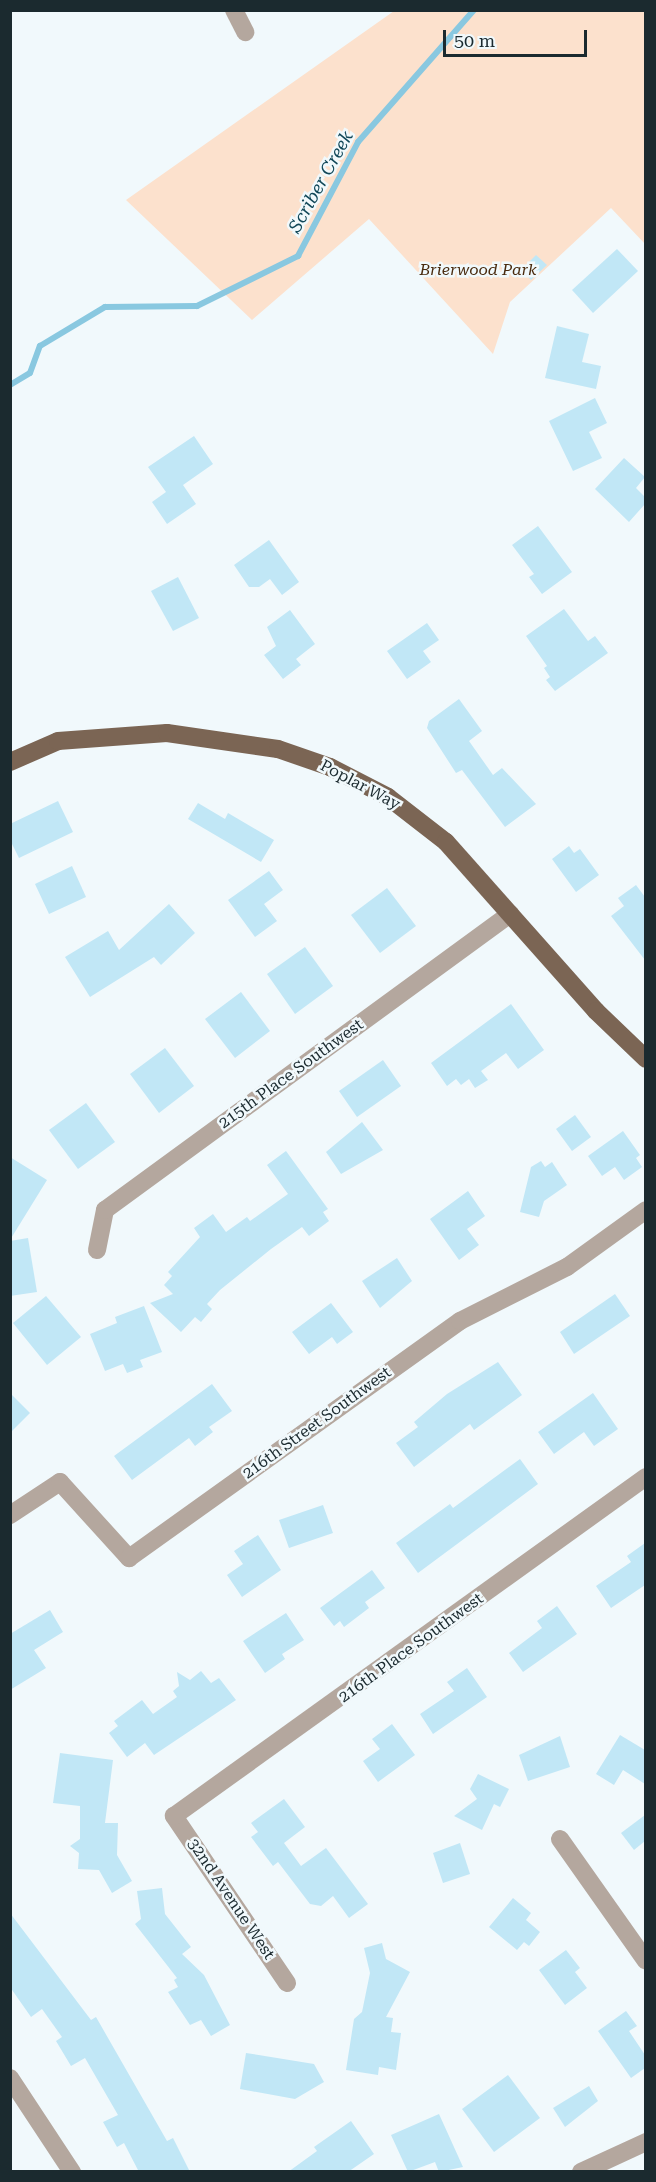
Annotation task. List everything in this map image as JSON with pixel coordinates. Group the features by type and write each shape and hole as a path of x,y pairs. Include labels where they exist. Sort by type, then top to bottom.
{"main road":[{"name":"Poplar Way","path":"10,762 58,741 167,734 278,749 330,767 388,797 446,842 596,1011 645,1059"}],"street":[{"path":"234,10 246,32"},
{"name":"215th Place Southwest","path":"96,1250 105,1210 510,914"},
{"name":"216th Street Southwest","path":"10,1515 60,1482 129,1558 460,1321 567,1267 645,1210"},
{"name":"216th Place Southwest","path":"174,1816 645,1477"},
{"name":"32nd Avenue West","path":"174,1816 287,1983"},
{"path":"560,1839 645,1961"},
{"path":"10,2078 72,2172"},
{"path":"581,2172 645,2142"}],"green space":[{"name":"Brierwood Park","path":"394,11 645,11 645,244 611,208 510,302 493,354 369,219 252,320 126,200"}],"building":[{"path":"617,249 638,271 593,313 572,290"},
{"path":"536,255 547,265 531,280 521,270"},
{"path":"557,326 589,334 582,362 601,366 596,389 545,378"},
{"path":"595,398 607,423 589,432 602,458 573,471 549,421"},
{"path":"194,436 213,464 183,485 196,504 167,524 152,502 166,492 148,467"},
{"path":"624,458 645,477 636,488 645,497 645,504 629,522 595,489"},
{"path":"538,526 572,572 542,594 529,577 534,574 512,545"},
{"path":"269,540 299,582 282,595 270,579 259,587 249,587 234,565"},
{"path":"178,577 199,618 173,631 151,591"},
{"path":"564,609 588,641 595,636 608,653 555,691 546,680 550,677 544,668 547,666 526,636"},
{"path":"290,610 315,644 296,659 301,665 283,679 264,655 276,646 267,627"},
{"path":"427,623 439,640 423,651 431,662 407,679 387,651"},
{"path":"459,699 482,731 469,741 493,775 502,768 536,804 505,827 462,770 456,773 427,728 429,721"},
{"path":"58,801 73,832 19,858 10,840 10,824"},
{"path":"198,803 225,819 228,813 274,840 261,862 188,819"},
{"path":"569,846 574,853 580,849 599,875 576,892 552,859"},
{"path":"72,866 86,897 49,914 35,884"},
{"path":"269,871 283,890 264,904 277,921 255,937 228,900"},
{"path":"636,885 645,897 645,960 611,916 624,906 618,898"},
{"path":"387,888 416,926 380,953 351,915"},
{"path":"169,904 195,933 161,965 154,957 90,997 65,957 108,931 119,950"},
{"path":"305,947 333,986 295,1014 267,974"},
{"path":"241,992 270,1031 235,1058 205,1019"},
{"path":"511,1004 544,1050 518,1069 506,1053 481,1071 488,1080 475,1088 469,1079 461,1085 456,1079 447,1086 431,1063"},
{"path":"165,1048 194,1086 159,1113 130,1074"},
{"path":"383,1060 401,1086 357,1117 339,1091"},
{"path":"86,1103 115,1142 78,1169 49,1130"},
{"path":"575,1115 591,1137 572,1151 556,1129"},
{"path":"362,1122 383,1150 341,1174 326,1152"},
{"path":"623,1131 640,1155 636,1158 642,1167 624,1180 615,1167 602,1176 588,1156"},
{"path":"286,1151 328,1209 323,1212 329,1221 309,1236 302,1227 271,1249 220,1290 207,1304 212,1309 201,1322 195,1317 181,1332 150,1303 173,1294 164,1285 172,1276 168,1272 200,1237 194,1228 213,1214 226,1232 247,1217 250,1221 288,1194 267,1165"},
{"path":"10,1157 47,1180 10,1240"},
{"path":"541,1161 545,1167 552,1162 567,1185 544,1201 539,1217 520,1212 531,1167"},
{"path":"468,1191 485,1216 467,1229 479,1245 459,1260 430,1219"},
{"path":"28,1238 37,1292 10,1296 10,1241"},
{"path":"397,1258 412,1281 380,1308 362,1281"},
{"path":"615,1294 630,1316 574,1354 560,1332"},
{"path":"46,1296 81,1337 47,1365 13,1323"},
{"path":"331,1303 353,1332 337,1344 332,1337 309,1354 292,1332"},
{"path":"144,1306 162,1352 140,1360 143,1367 127,1373 123,1364 105,1371 90,1334 117,1323 115,1317"},
{"path":"498,1362 522,1395 474,1430 470,1424 414,1467 396,1443 418,1427 414,1422 447,1394"},
{"path":"212,1384 232,1411 209,1427 213,1432 195,1446 189,1438 132,1480 114,1456"},
{"path":"10,1393 30,1413 10,1433"},
{"path":"593,1393 618,1429 594,1446 584,1432 554,1454 538,1432"},
{"path":"520,1459 538,1484 418,1573 396,1543 450,1504 453,1508"},
{"path":"323,1505 333,1533 289,1548 279,1520"},
{"path":"258,1535 281,1570 242,1597 227,1575 243,1564 234,1551"},
{"path":"645,1543 645,1585 611,1608 596,1586 631,1562 627,1556"},
{"path":"372,1570 385,1588 365,1602 369,1608 344,1627 340,1621 334,1626 320,1608"},
{"path":"557,1606 577,1634 523,1672 509,1653 542,1628 537,1621"},
{"path":"50,1610 63,1632 34,1650 46,1668 10,1690 10,1634"},
{"path":"286,1613 304,1640 282,1654 285,1659 265,1673 243,1641"},
{"path":"467,1668 487,1697 433,1734 420,1714 454,1691 447,1682"},
{"path":"201,1671 211,1683 219,1678 236,1700 154,1755 145,1743 127,1757 109,1733 118,1726 114,1721 142,1700 153,1714 177,1697 173,1691 179,1686 177,1672 190,1680"},
{"path":"392,1724 415,1755 378,1782 363,1761 380,1749 372,1739"},
{"path":"620,1735 645,1750 645,1784 623,1770 614,1785 596,1774"},
{"path":"560,1736 570,1767 528,1781 519,1755"},
{"path":"60,1753 113,1760 105,1823 118,1823 117,1855 132,1881 112,1893 99,1870 78,1869 79,1853 70,1846 80,1839 80,1806 53,1803"},
{"path":"478,1774 509,1789 500,1807 494,1804 482,1830 454,1816 477,1799 470,1789"},
{"path":"284,1799 305,1827 284,1843 301,1866 326,1848 368,1904 349,1918 333,1896 321,1906 310,1904 278,1862 273,1866 251,1837 258,1832 251,1823"},
{"path":"645,1815 645,1841 634,1850 621,1833"},
{"path":"460,1843 470,1874 443,1883 433,1853"},
{"path":"162,1888 165,1914 191,1947 182,1954 204,1975 230,2025 211,2036 201,2020 190,2025 168,1992 178,1987 174,1980 177,1978 135,1924 141,1919 137,1891"},
{"path":"513,1898 531,1913 526,1920 540,1932 529,1946 524,1942 517,1950 489,1927"},
{"path":"10,1913 91,2020 96,2017 167,2141 173,2138 190,2172 139,2172 124,2143 117,2147 103,2122 118,2115 85,2058 71,2066 56,2041 62,2037 42,2009 31,2017 10,1987"},
{"path":"382,1943 386,1959 410,1972 386,2017 393,2018 391,2032 401,2033 396,2070 379,2067 378,2075 346,2070 354,2019 362,2012 370,1973 364,1948"},
{"path":"566,1950 580,1968 575,1972 587,1988 565,2005 539,1970"},
{"path":"626,2011 637,2026 629,2031 645,2055 645,2068 631,2078 598,2031"},
{"path":"246,2053 314,2064 324,2082 295,2099 240,2089"},
{"path":"508,2075 540,2118 494,2152 462,2109"},
{"path":"589,2086 598,2101 565,2127 553,2108"},
{"path":"439,2114 463,2167 439,2172 435,2162 408,2172 391,2135"},
{"path":"351,2121 374,2154 348,2172 288,2172 317,2151 314,2147"}],"waterway":[{"name":"Scriber Creek","path":"10,385 30,373 40,346 105,307 197,306 298,256 358,142 474,10"}]}
